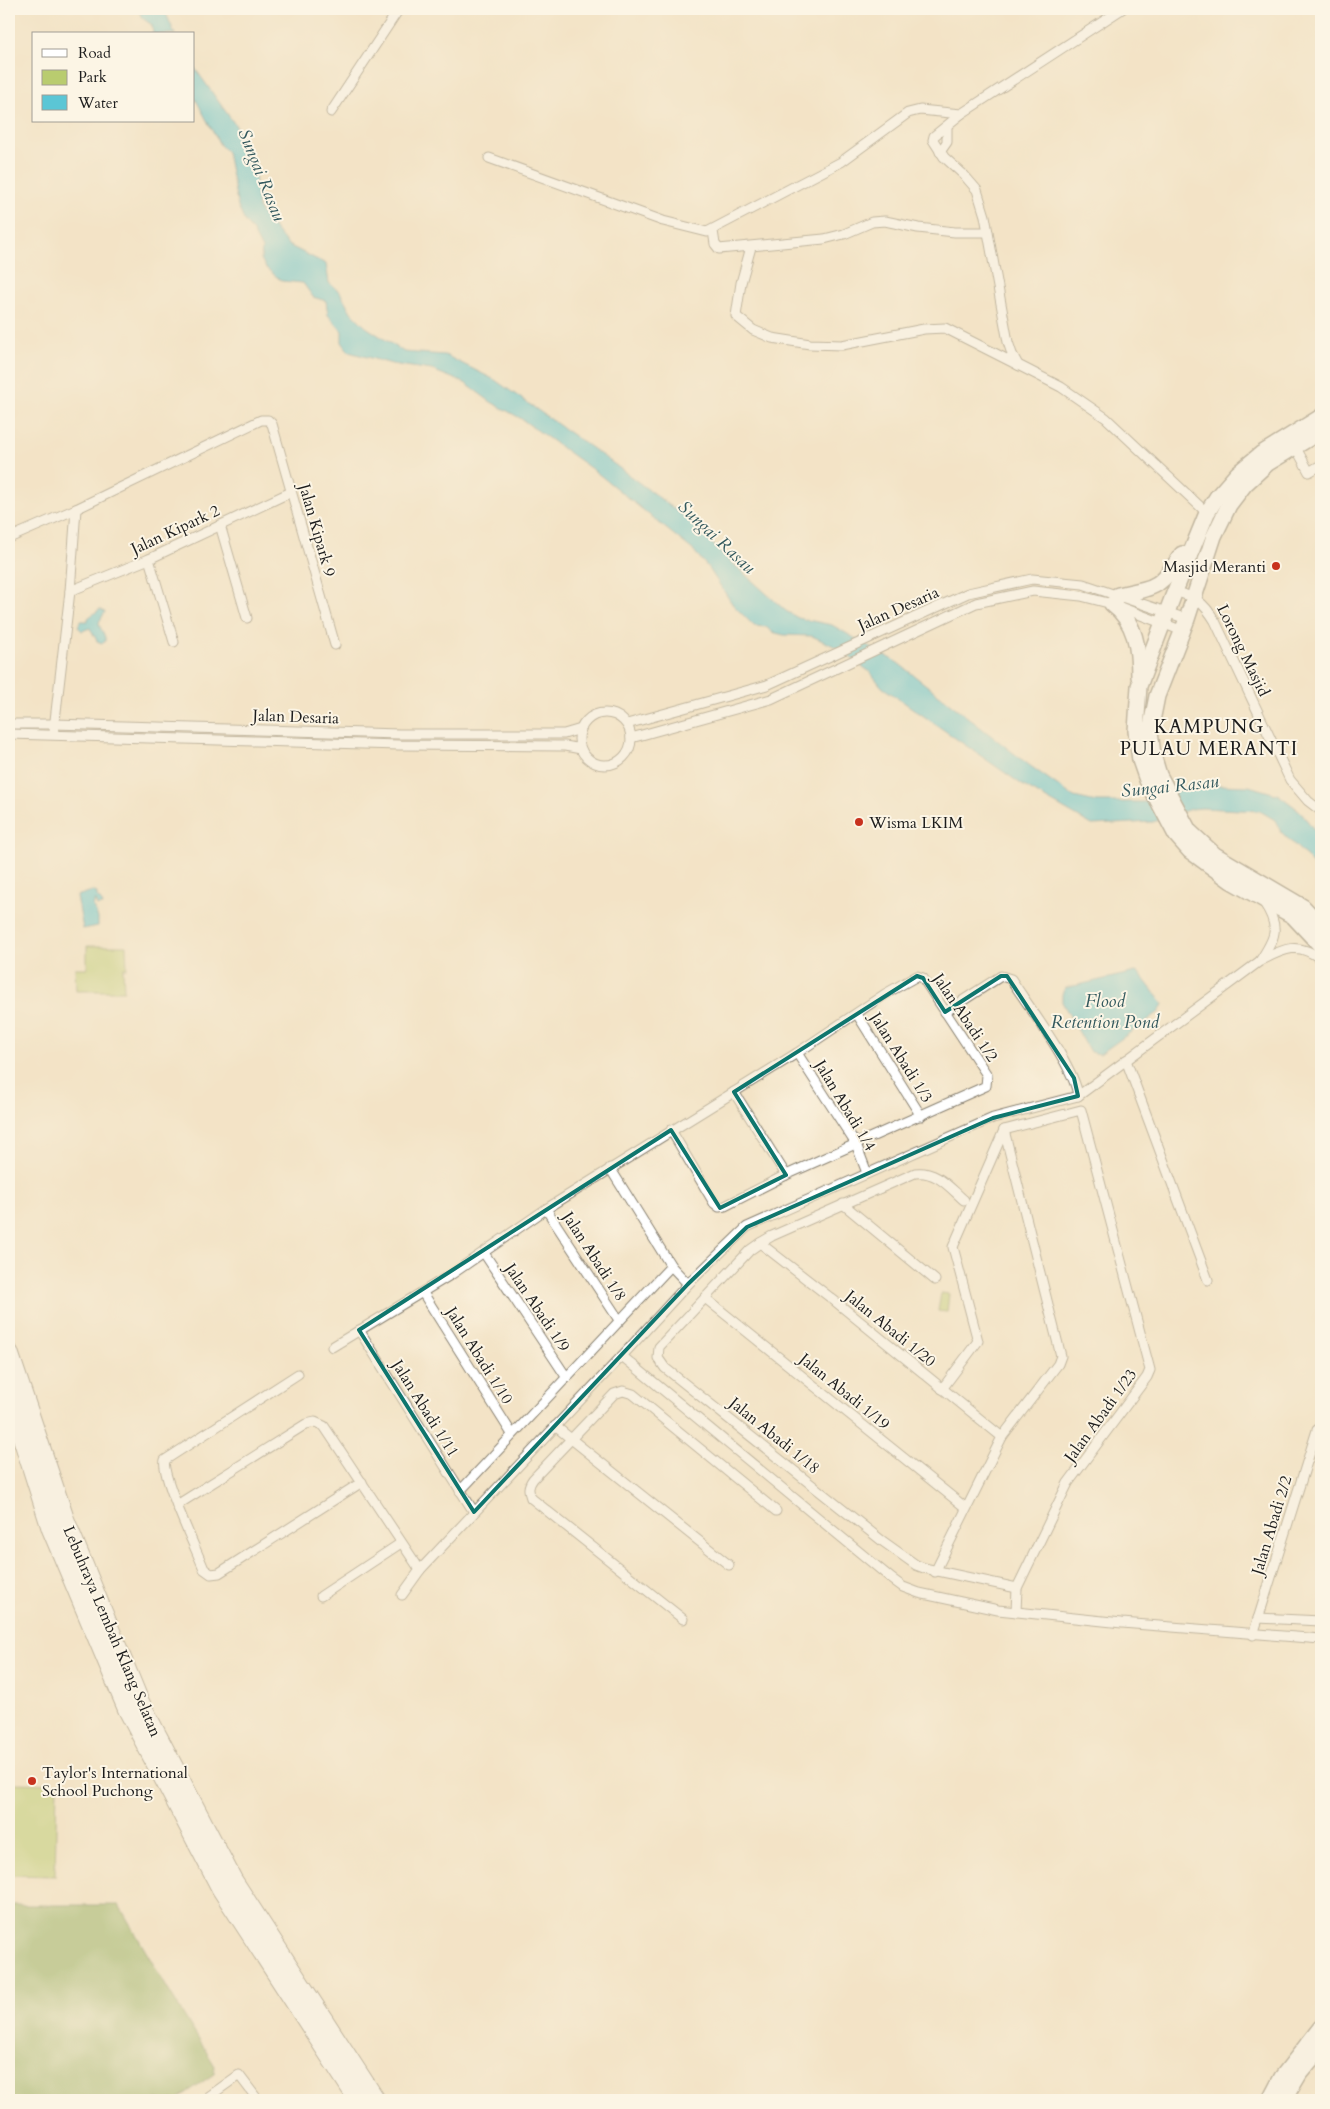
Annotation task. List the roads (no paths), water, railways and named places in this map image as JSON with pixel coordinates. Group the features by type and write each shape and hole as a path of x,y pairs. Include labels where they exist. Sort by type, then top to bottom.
{"highway":[{"name":"Lebuhraya Lembah Klang Selatan","path":"9,1352 65,1520 140,1702 233,1880 376,2100"},
{"name":"Lebuhraya Lembah Klang Selatan","path":"9,1397 51,1529 127,1709 222,1889 358,2100"}],"main road":[{"path":"1321,417 1260,454 1238,473 1217,497 1170,573 1162,582 1115,599 1136,637 1139,655 1136,731 1140,760 1153,778 1183,833 1200,860 1231,881 1293,916 1321,946"},
{"path":"1153,778 1150,731 1157,696 1195,598 1214,536 1230,505 1246,484 1268,462 1321,431"},
{"path":"1139,686 1204,519"},
{"path":"1183,833 1215,855 1303,907 1321,926"},
{"path":"1270,2100 1282,2077 1321,2027"},
{"path":"1284,2100 1300,2073 1321,2048"}],"street":[{"path":"331,112 399,9"},
{"path":"1018,365 1008,342 988,232 977,190 940,152 933,140 934,136 961,114 1122,9"},
{"path":"489,158 663,221 701,232 713,231 841,162 908,113 920,110 961,114"},
{"path":"940,152 947,142 947,127"},
{"path":"713,231 715,244 719,250 824,239 844,234 872,222 885,221 918,228 955,232 988,232"},
{"path":"751,247 741,283 736,316 754,330 772,338 799,343 842,345 924,329 945,328 1075,396 1106,418 1204,519"},
{"name":"Jalan Kipark 9","path":"76,509 261,420 268,420 272,424 335,645"},
{"path":"1295,446 1309,472 1321,465"},
{"name":"Jalan Kipark 2","path":"70,591 149,559 291,492"},
{"path":"9,538 76,509 70,591 54,735"},
{"path":"220,525 247,618"},
{"path":"149,559 174,642"},
{"name":"Jalan Desaria","path":"9,724 399,734 564,734 581,729 590,717 605,713 613,714 627,724 767,685 968,593 1032,579 1083,584 1115,599 1185,625"},
{"name":"Jalan Desaria","path":"631,738 771,699 976,604 1033,591 1115,599"},
{"name":"Lorong Masjid","path":"1175,591 1202,602 1215,620 1290,780 1308,801 1321,811"},
{"path":"581,729 579,742 581,749 591,761 598,764 613,764 619,761 628,751 631,738 627,724"},
{"name":"Jalan Desaria","path":"9,734 399,745 565,746 581,749"},
{"path":"1255,894 1271,914 1275,927 1272,943 1260,961"},
{"path":"402,1595 420,1570 474,1512 688,1284 747,1227 992,1118 1078,1096 1260,961 1288,949 1300,948 1312,952 1321,959"},
{"name":"Jalan Abadi 1/2","path":"857,1014 917,976 923,978 987,1075 986,1086 921,1116"},
{"path":"945,1012 1001,976 1011,979 1074,1078 1078,1096"},
{"path":"332,1347 423,1293 484,1253 546,1208 857,1014"},
{"name":"Jalan Abadi 1/3","path":"857,1014 921,1116"},
{"name":"Jalan Abadi 1/4","path":"797,1053 856,1144 867,1173"},
{"path":"1126,1060 1208,1280"},
{"path":"734,1092 786,1174"},
{"name":"Jalan Abadi 1/23","path":"1004,1130 1082,1110 1150,1370 1147,1377 1068,1483 1017,1588 1016,1612"},
{"path":"671,1130 714,1203 719,1207 725,1206 786,1174 921,1116"},
{"path":"942,1390 978,1341 953,1247 1004,1130"},
{"path":"935,1572 1002,1437 1058,1364 1061,1356 1004,1130"},
{"path":"610,1168 671,1266 688,1284"},
{"name":"Jalan Abadi 1/18","path":"964,1200 934,1174 925,1171 915,1173 772,1236 750,1250 659,1347 658,1352 661,1363 881,1540 916,1565 935,1572 1017,1588"},
{"path":"843,1204 935,1280"},
{"name":"Jalan Abadi 1/8","path":"546,1208 619,1320"},
{"name":"Jalan Abadi 1/20","path":"760,1243 836,1302 1002,1437"},
{"name":"Jalan Abadi 1/9","path":"484,1253 567,1378"},
{"path":"460,1491 671,1266"},
{"name":"Jalan Abadi 1/10","path":"423,1293 512,1434"},
{"name":"Jalan Abadi 1/19","path":"705,1298 966,1508"},
{"name":"Jalan Abadi 1/11","path":"360,1330 474,1512"},
{"path":"622,1356 898,1583 919,1592 1016,1612 1253,1635 1321,1639"},
{"path":"298,1374 165,1460 164,1467 177,1505 204,1569 215,1574 362,1482"},
{"path":"682,1619 531,1498 528,1491 533,1479 614,1394 624,1391 633,1394 776,1511"},
{"path":"177,1505 311,1422 320,1423 324,1426 420,1570"},
{"path":"555,1426 729,1565"},
{"name":"Jalan Abadi 2/2","path":"1253,1635 1317,1430 1321,1427"},
{"path":"321,1596 401,1543"},
{"path":"1258,1618 1321,1622"},
{"path":"204,2100 239,2075 258,2100"}],"water":[{"path":"138,9 164,9 174,32 153,32 152,25 142,18"},
{"path":"195,68 236,126 248,150 250,169 255,174 258,208 288,245 326,264 329,283 340,292 351,312 366,327 404,352 445,355 495,380 614,464 693,523 720,552 786,611 798,618 832,625 898,663 1029,765 1074,797 1096,802 1145,802 1193,786 1216,785 1249,786 1279,795 1300,811 1321,839 1321,874 1281,832 1275,820 1260,811 1202,808 1191,809 1153,822 1092,825 1024,786 882,687 870,672 836,647 812,636 784,635 772,632 766,627 754,626 733,605 710,570 694,551 596,472 520,418 491,402 465,383 432,370 392,364 349,352 342,342 342,331 328,315 326,301 313,297 303,283 282,281 266,268 261,259 262,249 238,207 227,152 220,145 195,98"},
{"path":"100,609 105,612 99,622 105,639 105,642 102,643 97,641 90,628 82,631 78,627 80,621 88,621 88,618"},
{"path":"92,891 97,893 97,897 103,905 97,906 95,900 93,906 98,918 98,926 83,929 77,896"},
{"name":"Flood Retention Pond","path":"1135,972 1139,973 1163,1004 1159,1012 1100,1054 1090,1052 1062,1002 1062,994 1065,988"}],"place":[{"name":"Masjid Meranti","path":"1276,566"},
{"name":"Wisma LKIM","path":"859,822"},
{"name":"Taylor's International School Puchong","path":"32,1781"}],"district":[{"name":"KAMPUNG PULAU MERANTI","path":"1209,737"}],"water label":[{"name":"Sungai Rasau","path":"262,175"},
{"name":"Sungai Rasau","path":"717,537"},
{"name":"Sungai Rasau","path":"1170,786"}]}
